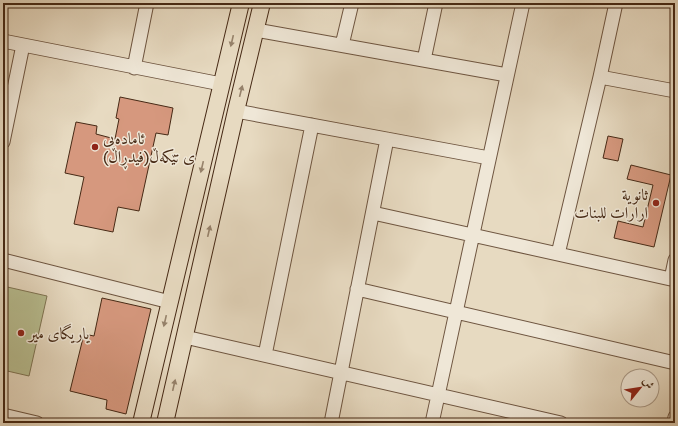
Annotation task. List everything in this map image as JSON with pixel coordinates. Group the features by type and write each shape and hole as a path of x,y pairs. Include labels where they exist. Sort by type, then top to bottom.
{"main road":[{"path":"141,423 241,3"},
{"path":"165,423 262,3"},
{"path":"180,259 184,257 192,257 202,264"}],"street":[{"path":"134,68 147,3"},
{"path":"342,46 352,3"},
{"path":"424,60 436,3"},
{"path":"432,423 523,3"},
{"path":"558,254 616,3"},
{"path":"256,30 507,75"},
{"path":"3,41 221,84"},
{"path":"3,142 23,45"},
{"path":"600,77 675,91"},
{"path":"236,111 489,158"},
{"path":"265,355 312,125"},
{"path":"331,423 387,139"},
{"path":"373,213 673,280 675,260"},
{"path":"3,260 170,302"},
{"path":"357,289 675,363"},
{"path":"185,336 438,395 536,420 560,423"},
{"path":"3,415 37,423"},
{"path":"674,423 675,417"}],"green space":[{"name":"یاریگای میر","path":"3,286 47,296 29,376 3,370"}],"building":[{"path":"120,97 173,108 168,135 156,133 139,211 118,207 113,232 74,224 84,177 65,173 76,122 97,126 96,134 115,139 119,119 116,118"},
{"path":"608,136 623,139 618,161 603,158"},
{"name":"ثانوية ارارات للبنات","path":"631,165 671,175 654,247 614,238 618,221 643,227 653,185 627,179"},
{"path":"102,298 151,309 126,414 106,409 107,400 70,391 84,334 94,336"}],"place":[{"name":"ئامادەیی (فیدڕاڵ)ی تێکەڵ","path":"95,147"},
{"name":"ثانوية ارارات للبنات","path":"656,203"},
{"name":"یاریگای میر","path":"21,333"}]}
